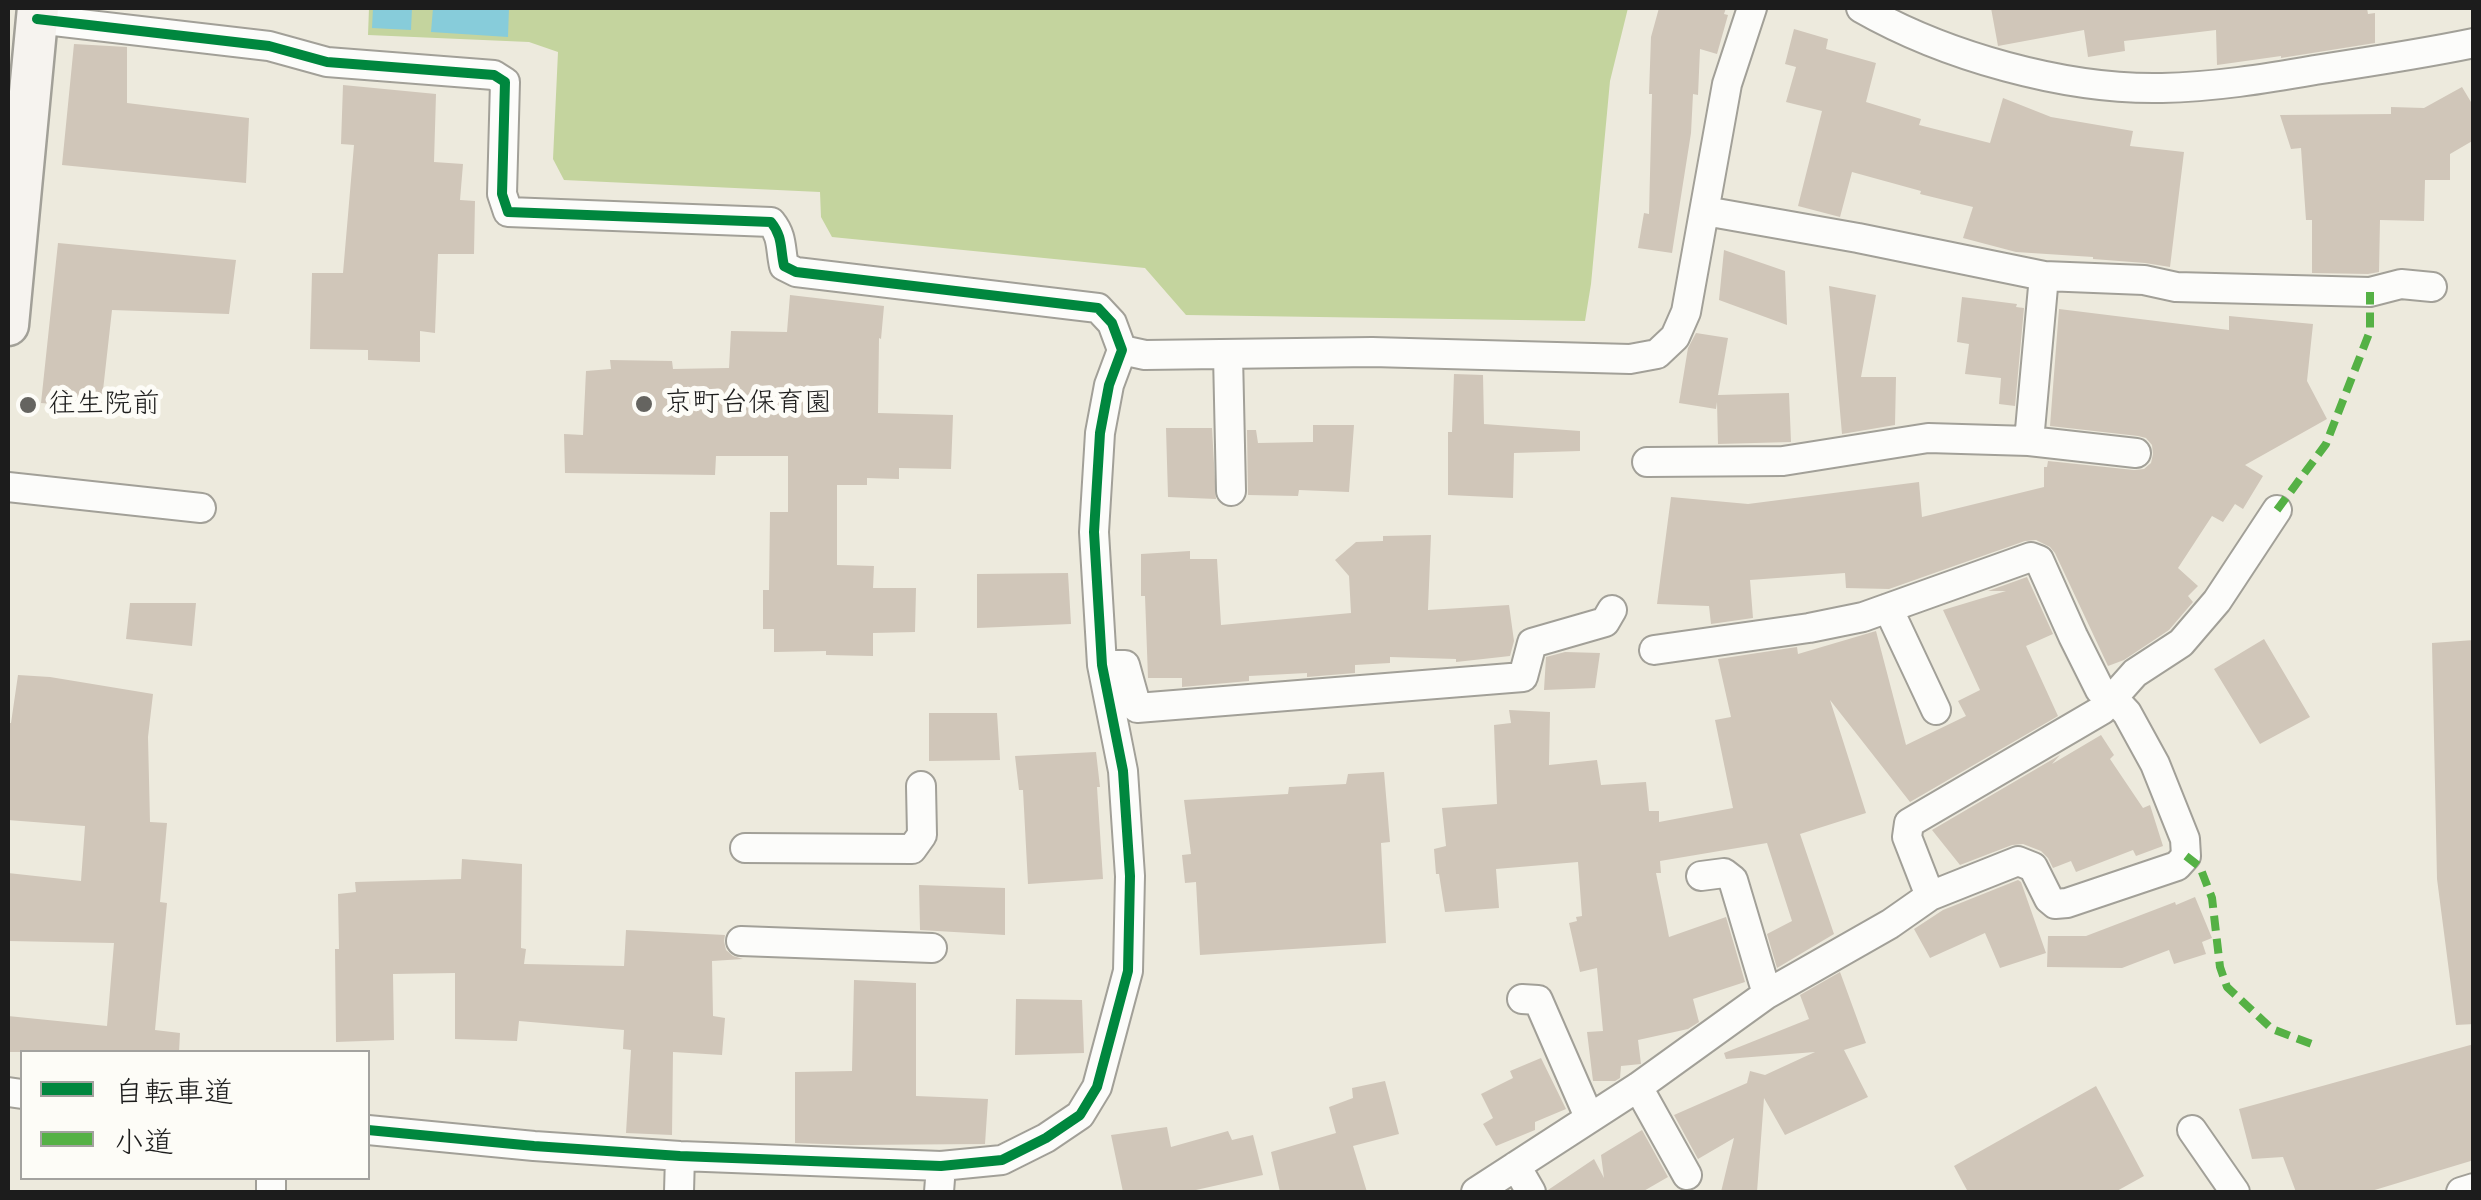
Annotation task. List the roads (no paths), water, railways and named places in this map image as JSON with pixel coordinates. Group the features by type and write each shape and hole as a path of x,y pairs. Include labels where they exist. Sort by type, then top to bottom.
{"main road":[{"path":"8,325 38,13"}],"street":[{"path":"1122,350 1144,355 1372,352 1630,359 1657,354 1675,337 1686,312 1727,84 1752,8"},
{"path":"1862,8 1962,55 2090,84 2162,88 2250,81 2474,43"},
{"path":"38,13 269,46 327,62 494,75 504,82 502,194 508,212 772,222 780,234 784,266 796,272 1098,308 1112,323 1122,350 1109,384 1100,433 1094,532 1102,665 1123,771 1130,876 1128,971 1097,1088 1080,1115 1002,1160 940,1179 370,1130"},
{"path":"1705,211 2044,276 2144,280 2176,287 2370,292 2401,284 2432,286"},
{"path":"2029,441 2044,276"},
{"path":"1228,354 1231,491"},
{"path":"1647,462 1783,462 1918,439 2029,441 2136,453"},
{"path":"8,487 201,508"},
{"path":"1930,896 1907,837 1909,823 2102,710 2135,673 2181,643 2217,600 2277,510"},
{"path":"1476,1192 1638,1087 1767,994 1890,924 1930,896 2018,861 2033,868 2049,899 2055,904 2067,903 2177,866 2186,856 2185,839 2155,764 2126,712 2100,690 2039,560 2031,556 1863,617 1654,650"},
{"path":"1888,608 1936,710"},
{"path":"1102,665 1125,665 1137,708 1523,677 1532,643 1605,622 1612,610"},
{"path":"745,848 912,849 922,835 921,786"},
{"path":"1701,876 1724,873 1734,880 1767,994"},
{"path":"741,942 932,948"},
{"path":"1522,999 1538,1000 1589,1117"},
{"path":"1638,1087 1686,1175"},
{"path":"2192,1130 2235,1192"},
{"path":"680,1156 680,1192"},
{"path":"1516,1166 1531,1192"},
{"path":"2461,1192 2474,1188"}],"water":[{"path":"373,8 412,8 411,30 372,28"},
{"path":"433,8 509,8 508,37 431,32"}],"place":[{"name":"京町台保育園","path":"644,404"},
{"name":"往生院前","path":"28,405"}]}
